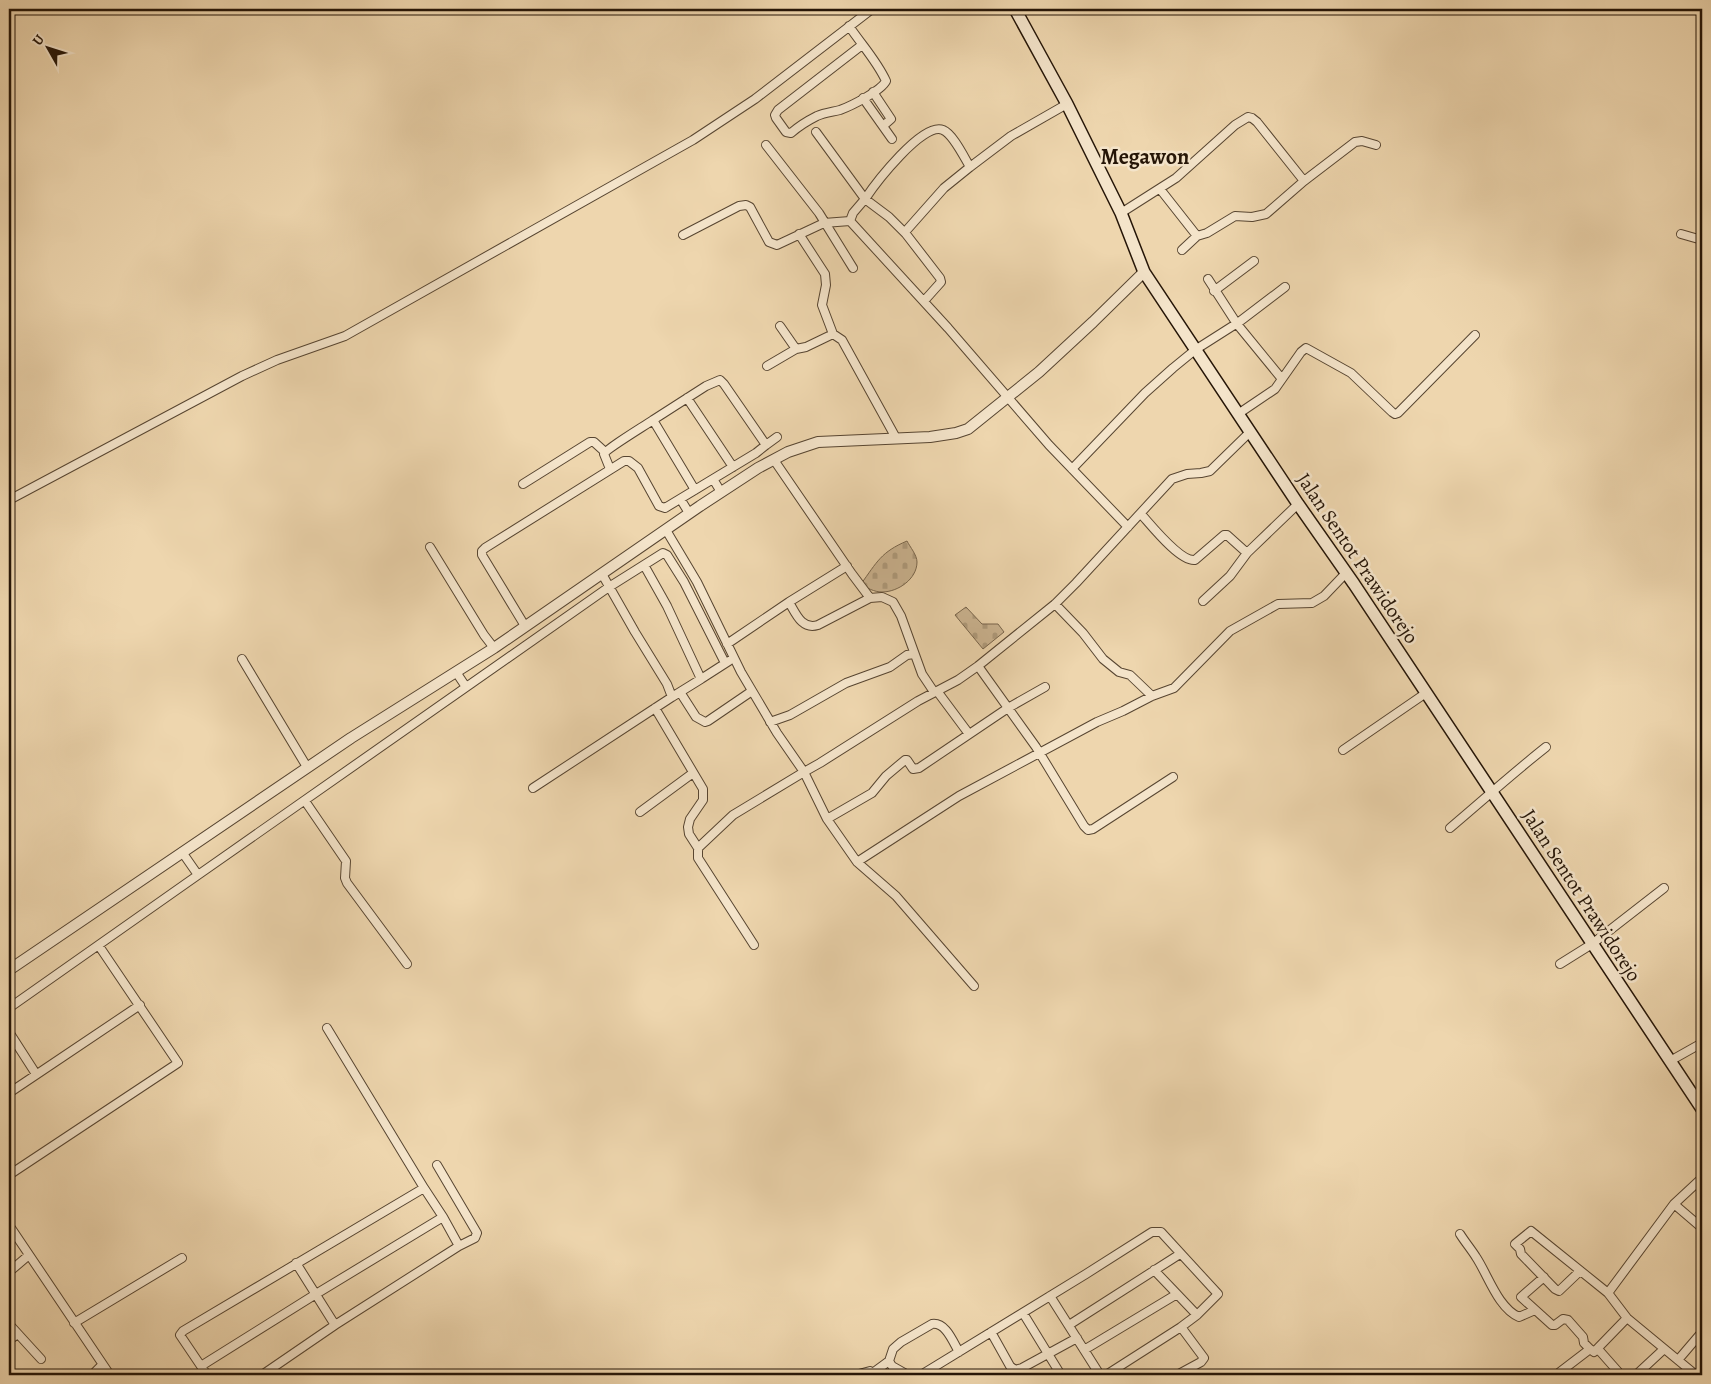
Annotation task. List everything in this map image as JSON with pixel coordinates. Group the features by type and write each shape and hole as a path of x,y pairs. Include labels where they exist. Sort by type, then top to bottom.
{"main road":[{"name":"Jalan Sentot Prawidorejo","path":"1016,9 1122,213 1144,272 1702,1109"}],"street":[{"path":"9,500 242,376 278,360 345,336 693,140 756,99 872,9"},
{"path":"849,26 862,45 886,81 883,86 841,110 820,115 804,122 790,133 786,132 775,115 778,110 862,45"},
{"path":"873,92 891,120 883,126"},
{"path":"863,98 892,139"},
{"path":"904,232 944,188 970,167 1010,136 1067,104"},
{"path":"1122,213 1176,178 1235,125 1250,117 1283,153 1304,181"},
{"path":"850,220 853,213 888,166 928,132 939,129 945,131 960,149 970,167"},
{"path":"816,132 865,199 889,217 904,232 940,278 941,282 924,302"},
{"path":"1182,250 1197,236 1207,233 1235,216 1252,217 1266,214 1304,181 1355,142 1362,141 1376,145"},
{"path":"766,144 803,191 854,268"},
{"path":"1160,189 1197,236"},
{"path":"683,234 739,206 746,205 750,207 771,244 777,245 824,223 850,220"},
{"path":"850,220 1072,469 1128,527"},
{"path":"799,234 825,274 826,285 822,305 833,334 842,340 896,438"},
{"path":"1681,234 1702,240"},
{"path":"1214,291 1254,262"},
{"path":"524,623 482,555 482,551 624,461 629,461 638,468 659,506 665,508 682,501 695,490 718,486 788,452 818,442 944,435 961,432 977,423 1008,397 1093,322 1144,272"},
{"path":"1208,279 1237,324 1282,380"},
{"path":"1072,469 1145,393 1195,350 1237,324 1285,287"},
{"path":"780,326 796,349"},
{"path":"767,366 796,349 806,347 833,334"},
{"path":"1238,414 1274,389 1306,348 1351,373 1396,414 1404,409 1475,336"},
{"path":"605,452 718,380 721,381 766,444"},
{"path":"687,398 733,467"},
{"path":"653,420 695,490"},
{"path":"698,848 733,815 958,680 978,666 1055,604 1172,479 1210,470 1250,432"},
{"path":"9,970 350,738 456,672 524,623 540,616 666,530 718,486 733,467 777,437"},
{"path":"523,484 590,442 594,442 605,452"},
{"path":"605,452 604,457 610,469"},
{"path":"774,460 870,598"},
{"path":"682,501 688,513"},
{"path":"1204,601 1230,576 1247,553 1298,504"},
{"path":"1141,514 1180,556 1190,560 1195,560 1224,535 1227,535 1247,553"},
{"path":"666,530 697,582 733,658 770,722 804,772 827,819 857,862 896,896 974,986"},
{"path":"430,547 493,647"},
{"path":"9,1008 99,946 196,872 305,801 609,587 663,553 668,555 684,582 725,663"},
{"path":"644,565 667,606 701,679"},
{"path":"727,644 788,602 847,566"},
{"path":"857,862 959,796 1039,752 1152,696 1174,688 1230,630 1278,604 1312,603 1324,596 1346,573"},
{"path":"602,574 667,684 672,697"},
{"path":"788,602 798,617 806,626 810,627 818,625 870,598 882,597 893,602 902,616 922,674 969,734"},
{"path":"1055,604 1083,633 1103,659 1120,672 1130,675 1152,696"},
{"path":"540,616 549,630"},
{"path":"770,722 790,715 846,683 890,667 907,656 914,654"},
{"path":"533,788 733,658"},
{"path":"242,660 307,767"},
{"path":"978,666 1039,752 1088,830 1173,777"},
{"path":"456,672 466,687"},
{"path":"827,819 872,793 886,776 905,760 913,769 919,768 1008,708 1045,687"},
{"path":"680,692 696,717 705,722 752,691"},
{"path":"1343,750 1426,693"},
{"path":"655,708 703,789 703,800 690,819 688,827 689,834 698,848 698,858 754,945"},
{"path":"1450,828 1546,747"},
{"path":"640,812 693,773"},
{"path":"305,801 346,861 345,878 347,883 407,964"},
{"path":"182,852 196,872"},
{"path":"1560,964 1592,944 1664,888"},
{"path":"9,1176 178,1063 99,946"},
{"path":"9,1093 140,1005"},
{"path":"327,1028 459,1246"},
{"path":"9,1032 36,1074"},
{"path":"1670,1061 1702,1042"},
{"path":"262,1375 335,1324 459,1246 475,1238 477,1232 437,1165"},
{"path":"1608,1293 1674,1204 1702,1178"},
{"path":"207,1375 180,1333 424,1188"},
{"path":"1674,1204 1702,1228"},
{"path":"201,1366 443,1217"},
{"path":"9,1225 28,1256 110,1375"},
{"path":"1580,1272 1559,1290 1556,1289 1521,1254 1520,1249 1515,1244 1531,1231 1608,1293 1626,1318 1696,1375"},
{"path":"920,1375 1152,1232 1161,1232 1218,1294 1197,1315 1181,1327 1106,1375"},
{"path":"1460,1234 1480,1262 1493,1289 1511,1312 1519,1317 1534,1310"},
{"path":"1069,1325 1180,1254"},
{"path":"9,1272 28,1256"},
{"path":"74,1323 182,1258"},
{"path":"296,1263 335,1324"},
{"path":"1154,1270 1197,1315"},
{"path":"1544,1277 1521,1296 1552,1325 1563,1319 1568,1320 1583,1337 1584,1343 1594,1349 1620,1375"},
{"path":"1084,1350 1177,1294"},
{"path":"1050,1296 1100,1375"},
{"path":"1023,1312 1061,1375"},
{"path":"1556,1375 1594,1349 1626,1318"},
{"path":"854,1375 870,1371 875,1374 890,1361 893,1349 901,1342 932,1324 937,1323 944,1327 959,1352"},
{"path":"9,1324 41,1359"},
{"path":"1177,1375 1204,1358 1181,1327"},
{"path":"991,1332 1010,1366 1015,1370 1077,1338"},
{"path":"1678,1360 1702,1332"},
{"path":"9,1340 18,1334"},
{"path":"1636,1375 1664,1349"},
{"path":"890,1361 892,1366 908,1375"},
{"path":"92,1375 102,1365"}],"green space":[{"path":"907,541 915,554 917,562 914,574 906,583 894,590 882,592 873,591 861,584 885,554"},
{"path":"966,607 982,624 998,624 1004,632 983,649 955,615"}],"district":[{"name":"Megawon","path":"1145,156"}]}
